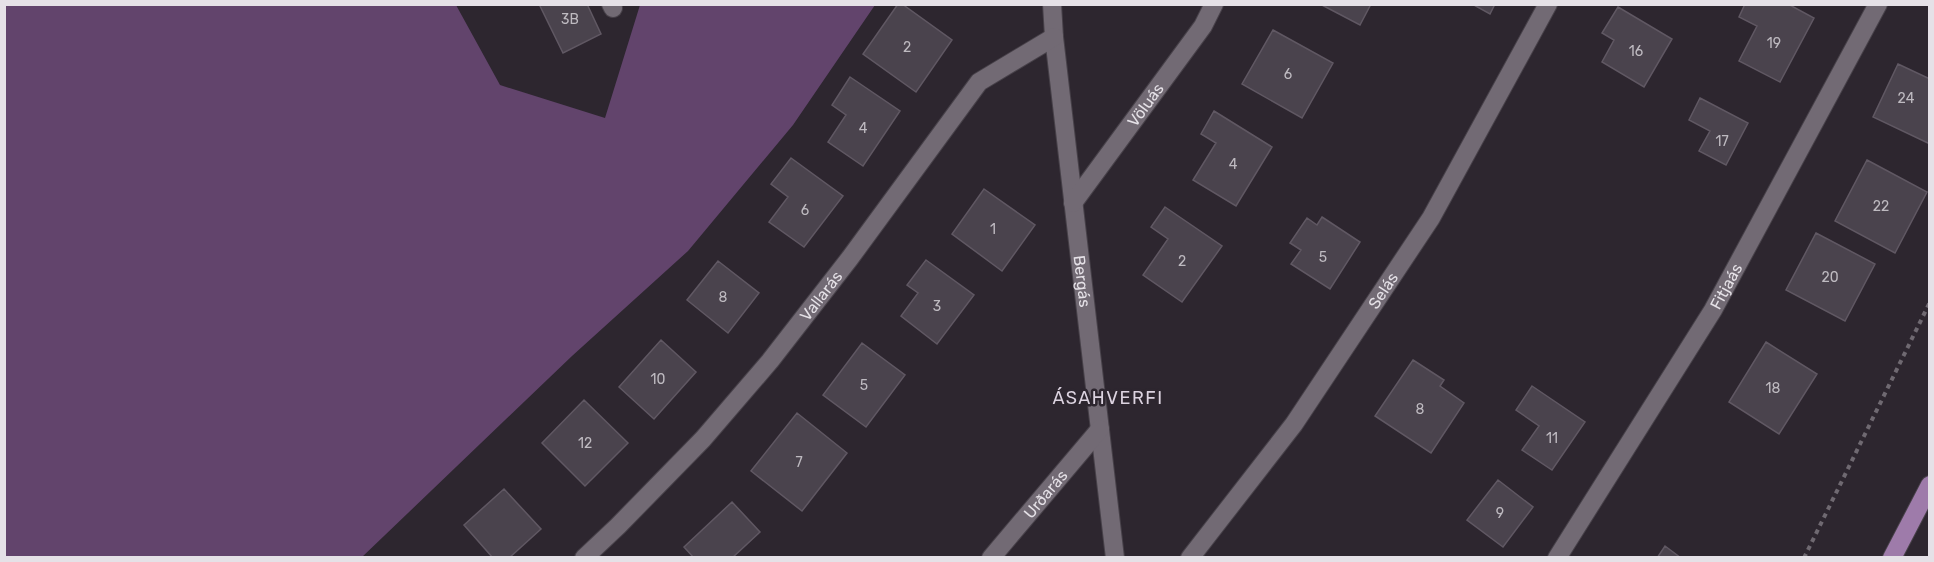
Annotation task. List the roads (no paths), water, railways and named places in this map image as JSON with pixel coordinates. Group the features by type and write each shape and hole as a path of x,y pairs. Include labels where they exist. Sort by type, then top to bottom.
{"main road":[{"path":"1892,558 1929,485"}],"street":[{"name":"Bergás","path":"1052,4 1115,558"},
{"name":"Völuás","path":"1073,203 1203,26 1214,4"},
{"name":"Selás","path":"1190,558 1294,424 1431,218 1548,4"},
{"name":"Fitjaás","path":"1557,558 1713,310 1878,4"},
{"name":"Vallarás","path":"584,558 704,440 770,361 850,258 979,82 1054,37"},
{"name":"Urðarás","path":"991,558 1100,429"}],"district":[{"name":"ÁSAHVERFI","path":"1108,398"}]}
